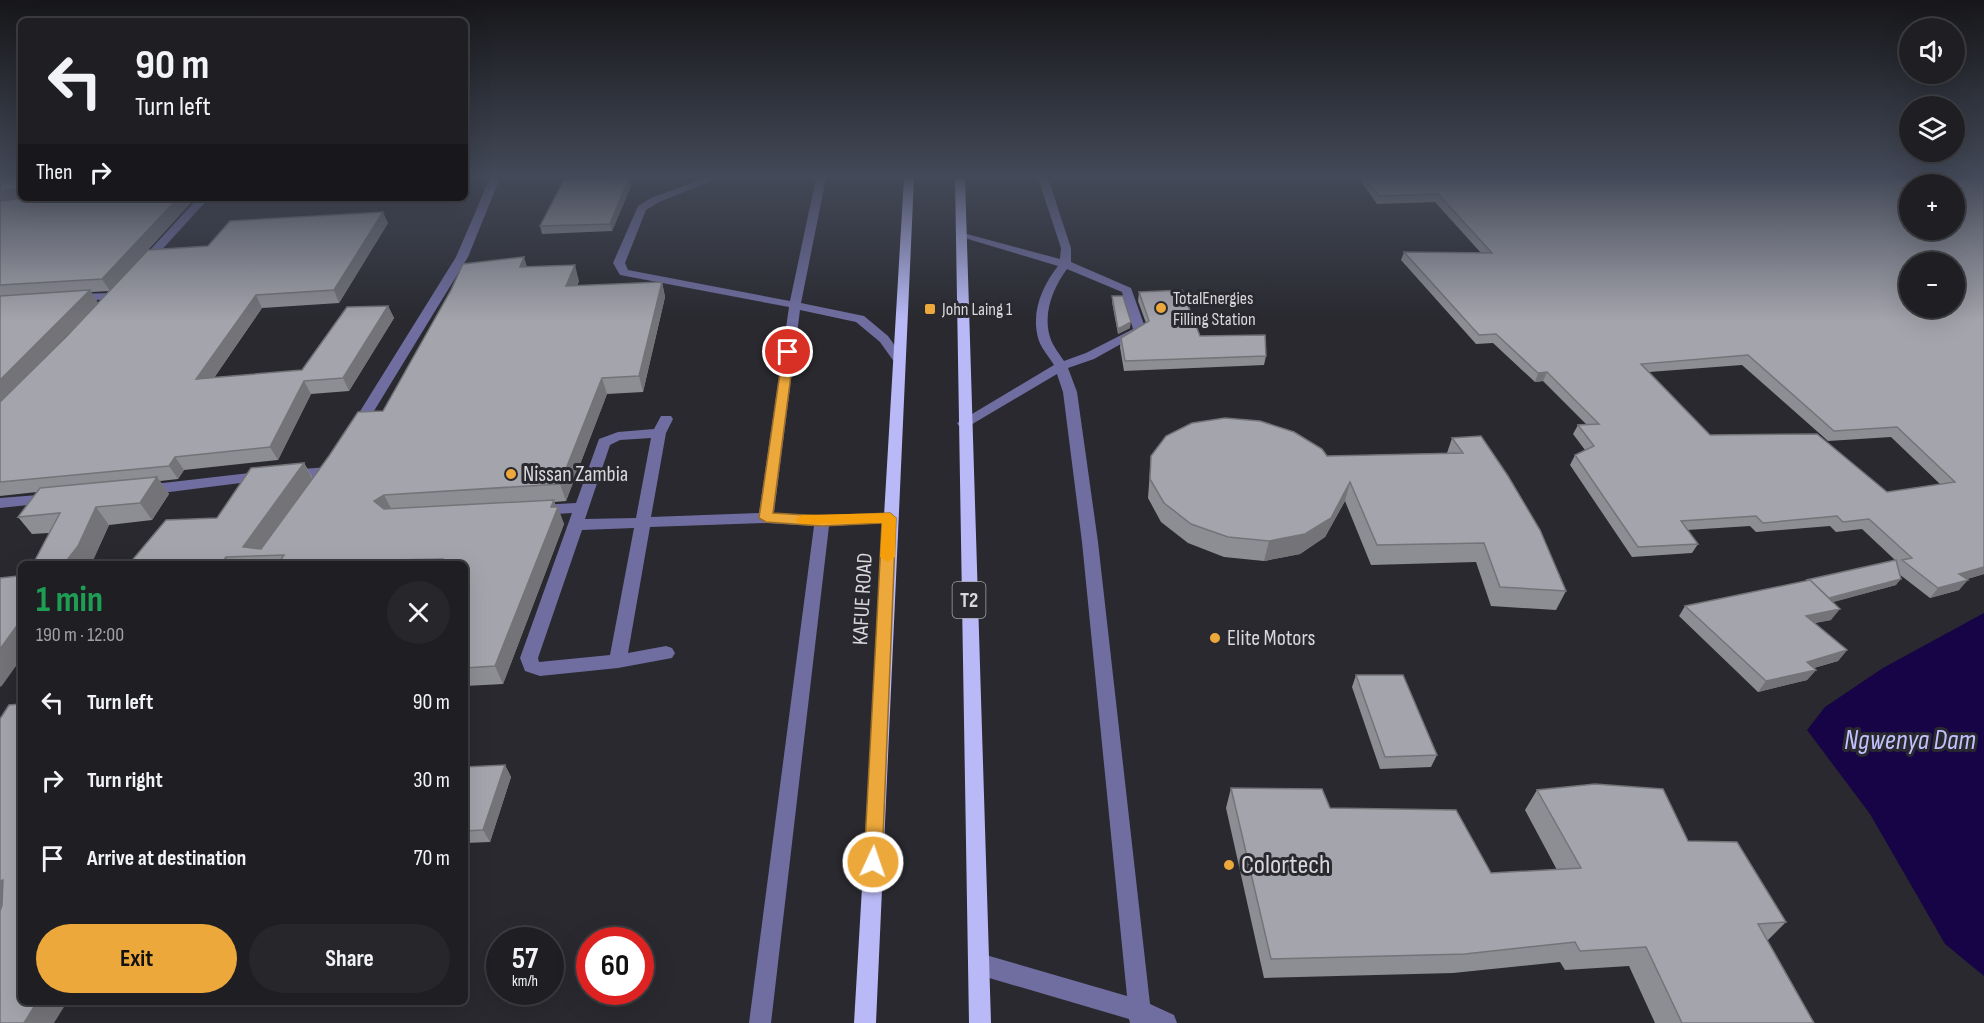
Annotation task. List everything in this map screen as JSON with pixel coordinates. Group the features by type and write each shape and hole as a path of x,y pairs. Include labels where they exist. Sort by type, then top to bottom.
{"main road":[{"name":"KAFUE ROAD","path":"865,1023 906,226"},
{"name":"T2","path":"962,226 964,423 980,1023"}],"street":[{"path":"138,270 179,226"},
{"path":"347,443 462,257 475,226"},
{"path":"635,226 619,263 624,273 860,319 884,339 899,360"},
{"path":"766,518 795,305 811,226"},
{"path":"1059,226 1066,248 1065,264 1051,282 1041,314 1045,341 1061,366 1070,392 1090,542 1141,1017"},
{"path":"963,236 1065,264 1127,290 1140,330 1089,356 1061,366 964,423"},
{"path":"61,299 118,291 99,312"},
{"path":"618,661 641,523 663,426 618,436 604,442 529,658 531,666 540,669 618,661 666,653"},
{"path":"134,491 332,468 316,491"},
{"path":"0,502 68,498"},
{"path":"523,512 582,508"},
{"path":"576,525 766,518 822,521 890,518"},
{"path":"760,1023 822,521"},
{"path":"979,964 1141,1017 1166,1023"}],"water":[{"name":"Ngwenya Dam","path":"1984,613 1984,976 1945,944 1870,814 1807,730 1825,707 1883,668"}],"building":[{"path":"0,226 152,226 102,279 0,285"},
{"path":"226,226 374,226 334,290 256,295 196,379 302,370 347,307 388,306 343,378 304,381 270,447 175,457 169,466 0,482 0,402 66,337 148,250 208,246"},
{"path":"1467,226 1899,226 1899,240 1965,240 1965,226 1984,226 1984,567 1959,574 1968,580 1938,588 1902,560 1912,558 1869,519 1843,522 1837,516 1763,523 1756,516 1681,521 1698,544 1638,547 1575,455 1594,446 1578,425 1599,424 1547,372 1538,373 1496,334 1479,335 1404,252 1492,253","holes":["1748,355 1834,431 1897,427 1955,482 1887,492 1817,434 1710,435 1641,364"]},
{"path":"524,257 520,267 575,265 566,286 662,282 639,376 602,378 560,484 384,495 374,501 384,509 554,500 551,507 558,507 495,666 468,668 468,561 442,561 443,559 280,561 284,555 226,557 223,561 132,561 166,520 217,518 251,468 304,463 243,547 261,549 358,412 383,411 451,290 463,264"},
{"path":"90,290 0,380 0,296"},
{"path":"1182,290 1200,336 1265,335 1266,356 1125,361 1121,338 1149,321 1139,292"},
{"path":"1112,296 1123,296 1131,322 1118,329"},
{"path":"1225,418 1260,421 1294,432 1322,449 1327,456 1463,453 1452,438 1481,436 1540,530 1566,591 1500,587 1484,543 1377,545 1350,482 1331,518 1305,534 1269,541 1228,537 1191,524 1164,503 1150,479 1151,456 1166,436 1192,423"},
{"path":"157,477 140,503 96,507 78,546 66,561 35,561 60,513 18,517 40,488"},
{"path":"1896,560 1901,579 1829,598 1810,580 1806,580"},
{"path":"18,576 18,624 0,649 0,578"},
{"path":"1810,580 1840,609 1806,616 1847,650 1807,662 1816,670 1766,681 1685,606"},
{"path":"1356,675 1403,675 1437,755 1385,757"},
{"path":"18,704 18,1005 35,1005 24,1023 0,1023 0,911 3,880 0,881 0,719 9,705"},
{"path":"505,765 483,830 468,831 468,767"},
{"path":"1595,784 1663,789 1688,841 1737,842 1786,922 1758,924 1814,1023 1682,1023 1646,947 1580,951 1575,942 1465,954 1271,959 1231,788 1322,789 1330,808 1456,810 1491,873 1581,868 1537,790"}],"slow traffic":[{"path":"802,520 890,518 888,557"}],"place":[{"name":"TotalEnergies Filling Station","path":"1161,308"},
{"name":"John Laing 1","path":"930,309"},
{"name":"Nissan Zambia","path":"511,474"},
{"name":"Elite Motors","path":"1215,638"},
{"name":"Colortech","path":"1229,865"}],"route":[{"path":"788,352 766,518 822,521 890,518 873,862"}]}
